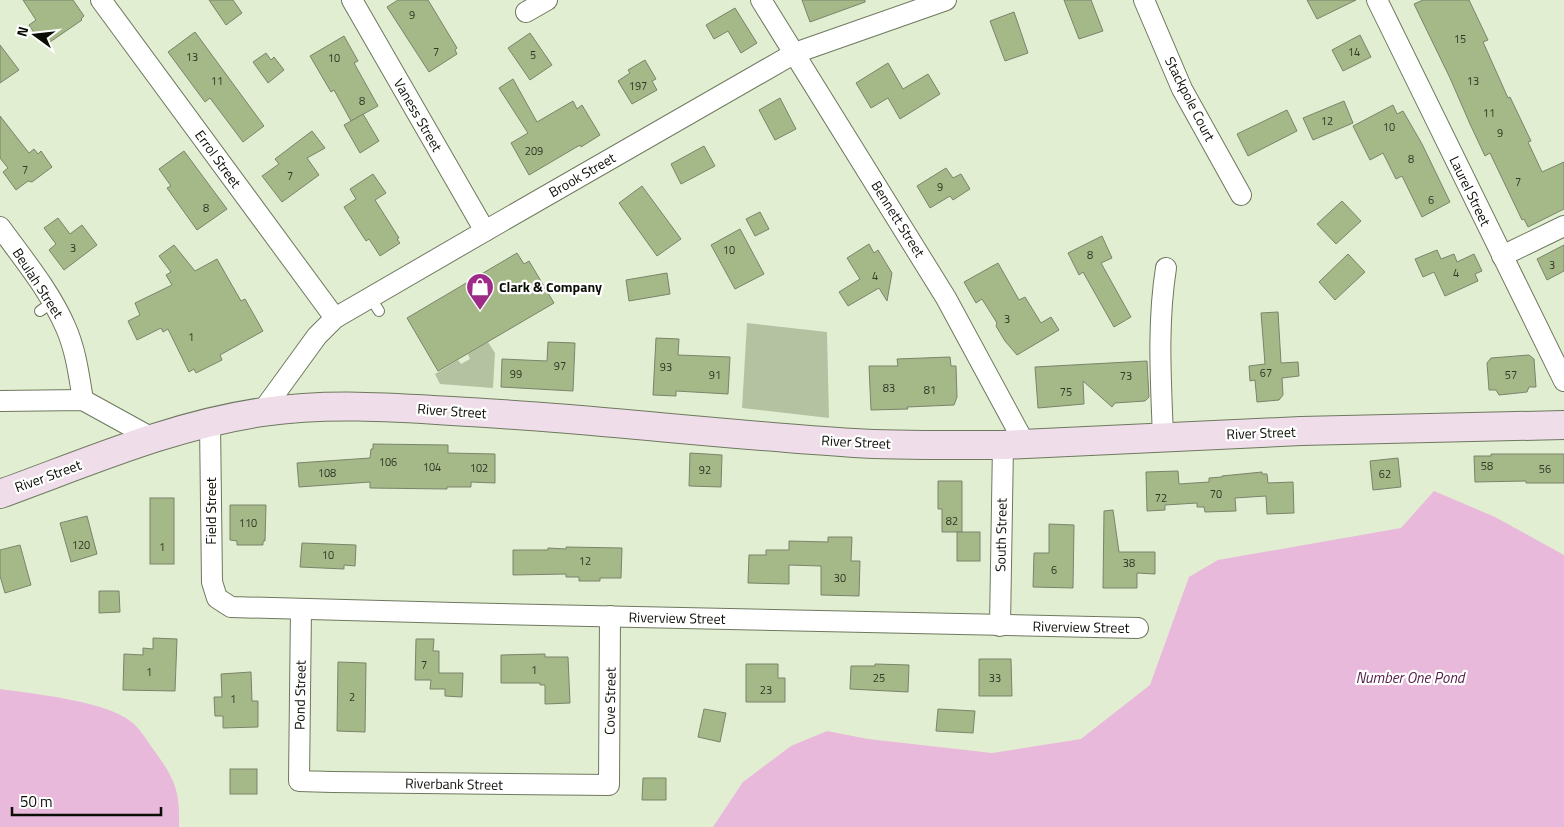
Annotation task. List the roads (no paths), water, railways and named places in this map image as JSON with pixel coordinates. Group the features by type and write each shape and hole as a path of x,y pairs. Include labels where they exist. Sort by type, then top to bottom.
{"street":[{"name":"Errol Street","path":"101,0 335,318"},
{"name":"Vaness Street","path":"352,0 485,230"},
{"path":"526,12 547,0"},
{"name":"Bennett Street","path":"761,0 946,298 1014,444"},
{"name":"Brook Street","path":"261,413 317,336 335,318 375,304 485,230 795,53 946,0"},
{"name":"Stackpole Court","path":"1144,0 1182,89 1241,195"},
{"name":"Laurel Street","path":"1377,0 1564,381"},
{"path":"1502,256 1564,226"},
{"name":"Beulah Street","path":"0,228 47,292 46,307 67,328 75,354 83,400"},
{"path":"1163,438 1160,334 1161,298 1166,268"},
{"path":"0,401 83,400 152,438"},
{"name":"River Street","path":"0,494 152,438 210,423 261,413 334,406 536,416 856,443 1014,444 1398,428 1564,425"},
{"name":"Field Street","path":"210,423 212,582 217,598"},
{"name":"South Street","path":"1000,626 1014,444"},
{"name":"Riverview Street","path":"217,598 231,607 301,610 1138,628"},
{"name":"Pond Street","path":"299,781 301,610"},
{"name":"Cove Street","path":"609,785 610,616"},
{"name":"Riverbank Street","path":"299,781 481,785 609,785"}],"water":[{"name":"Number One Pond","path":"1434,491 1495,517 1564,555 1564,827 713,827 743,782 791,746 827,731 868,739 992,753 1081,739 1150,685 1189,577 1218,560 1401,528"},
{"path":"0,689 91,704 124,717 135,725 163,763 172,780 179,805 179,827 0,827"}],"place":[{"name":"Clark & Company","path":"480,311"}]}
